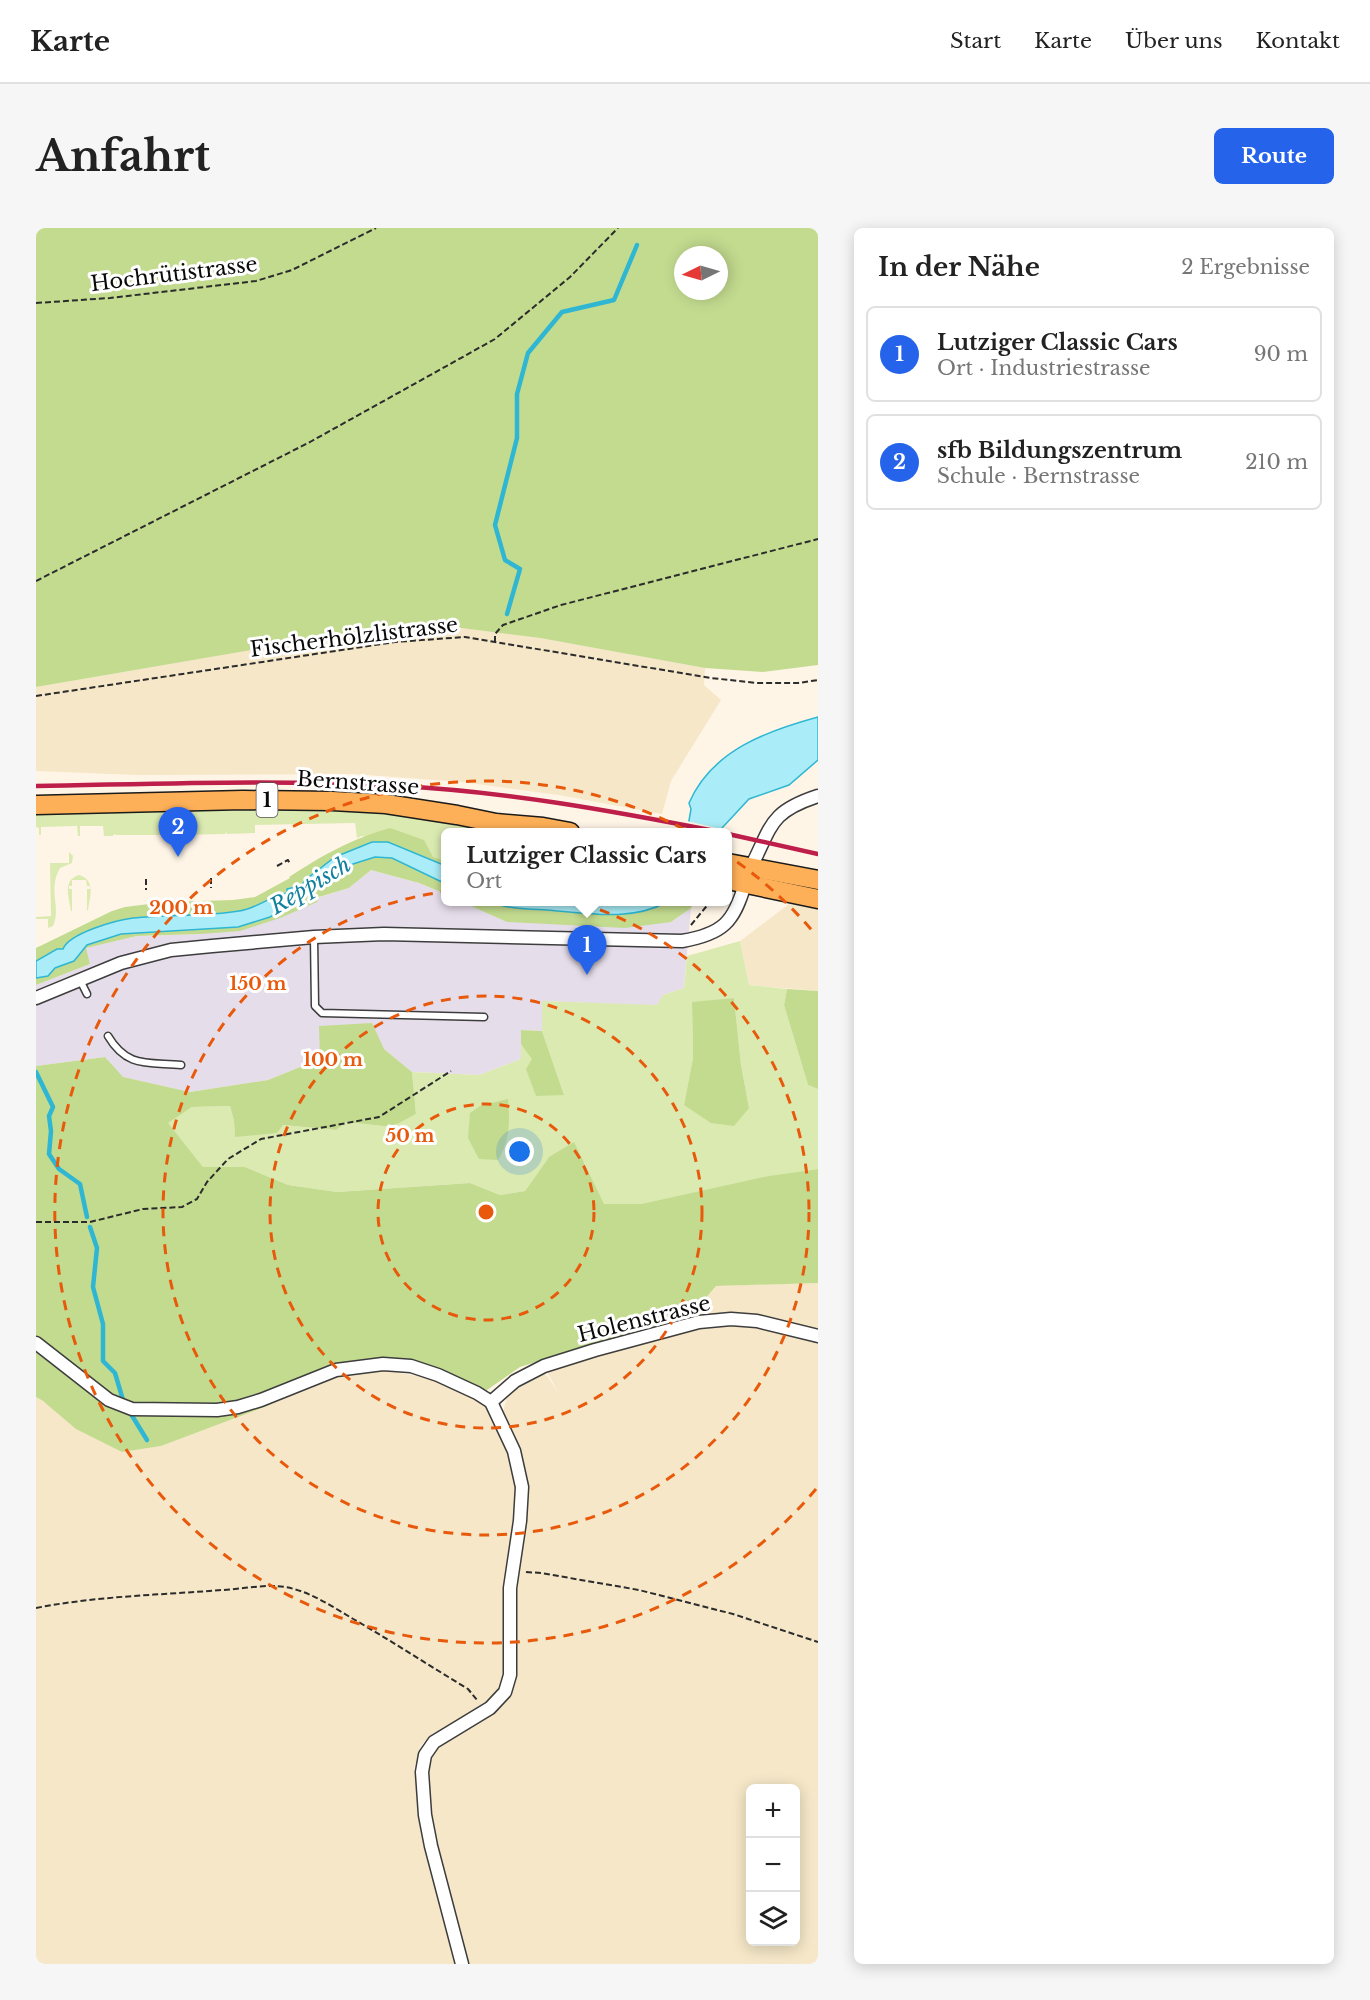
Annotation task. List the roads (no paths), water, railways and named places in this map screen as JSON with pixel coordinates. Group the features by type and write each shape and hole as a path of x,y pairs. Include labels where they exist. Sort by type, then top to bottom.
{"main road":[{"name":"Bernstrasse","path":"36,805 332,801 386,804 496,823 548,828"},
{"name":"Bernstrasse","path":"496,823 509,828"},
{"path":"741,877 818,880"},
{"path":"741,877 818,899"}],"street":[{"path":"36,998 121,963 171,950 314,937 384,934 682,941 707,935 728,922 736,910 741,877 773,820 789,807 818,796"},
{"name":"Holenstrasse","path":"491,1402 515,1381 544,1366 699,1322 730,1319 757,1322 818,1336"},
{"path":"36,1343 109,1400 132,1409 217,1410 238,1407 336,1370 383,1364 411,1366 438,1375 491,1402 514,1451 523,1496 509,1604 510,1675 501,1697 482,1714 434,1742 425,1755 422,1772 425,1815 431,1846 462,1964"}],"lane":[{"path":"314,937 315,1006 322,1013 484,1017"},
{"path":"80,980 87,994"},
{"path":"108,1036 115,1048 130,1060 181,1065"}],"water":[{"path":"818,717 818,760 789,785 749,799 722,828 688,828 691,809 689,803 699,785 712,769 743,745 780,729"},
{"name":"Reppisch","path":"372,842 388,842 441,864 441,882 392,858 375,857 353,864 342,874 270,917 238,927 121,934 87,945 74,961 55,968 48,976 36,978 36,961 57,949 63,949 74,938 94,928 133,918 245,910 287,893 287,889 302,885 305,880 335,857"},
{"path":"504,906 658,906 639,912 608,915"}],"waterway":[{"path":"507,614 520,569 505,560 495,525 517,438 517,394 528,353 562,312 614,300 637,245"},
{"path":"36,1072 53,1107 49,1116 51,1131 49,1154 59,1169 80,1184 87,1217"},
{"path":"90,1227 97,1248 93,1287 103,1324 103,1361 115,1373 123,1400"},
{"path":"131,1414 147,1440"}],"railway":[{"path":"36,786 261,782 437,789 518,797 698,828"},
{"path":"732,835 818,854"}],"place":[{"name":"sfb Bildungszentrum","path":"178,857"},
{"name":"Lutziger Classic Cars","path":"587,975"}]}
